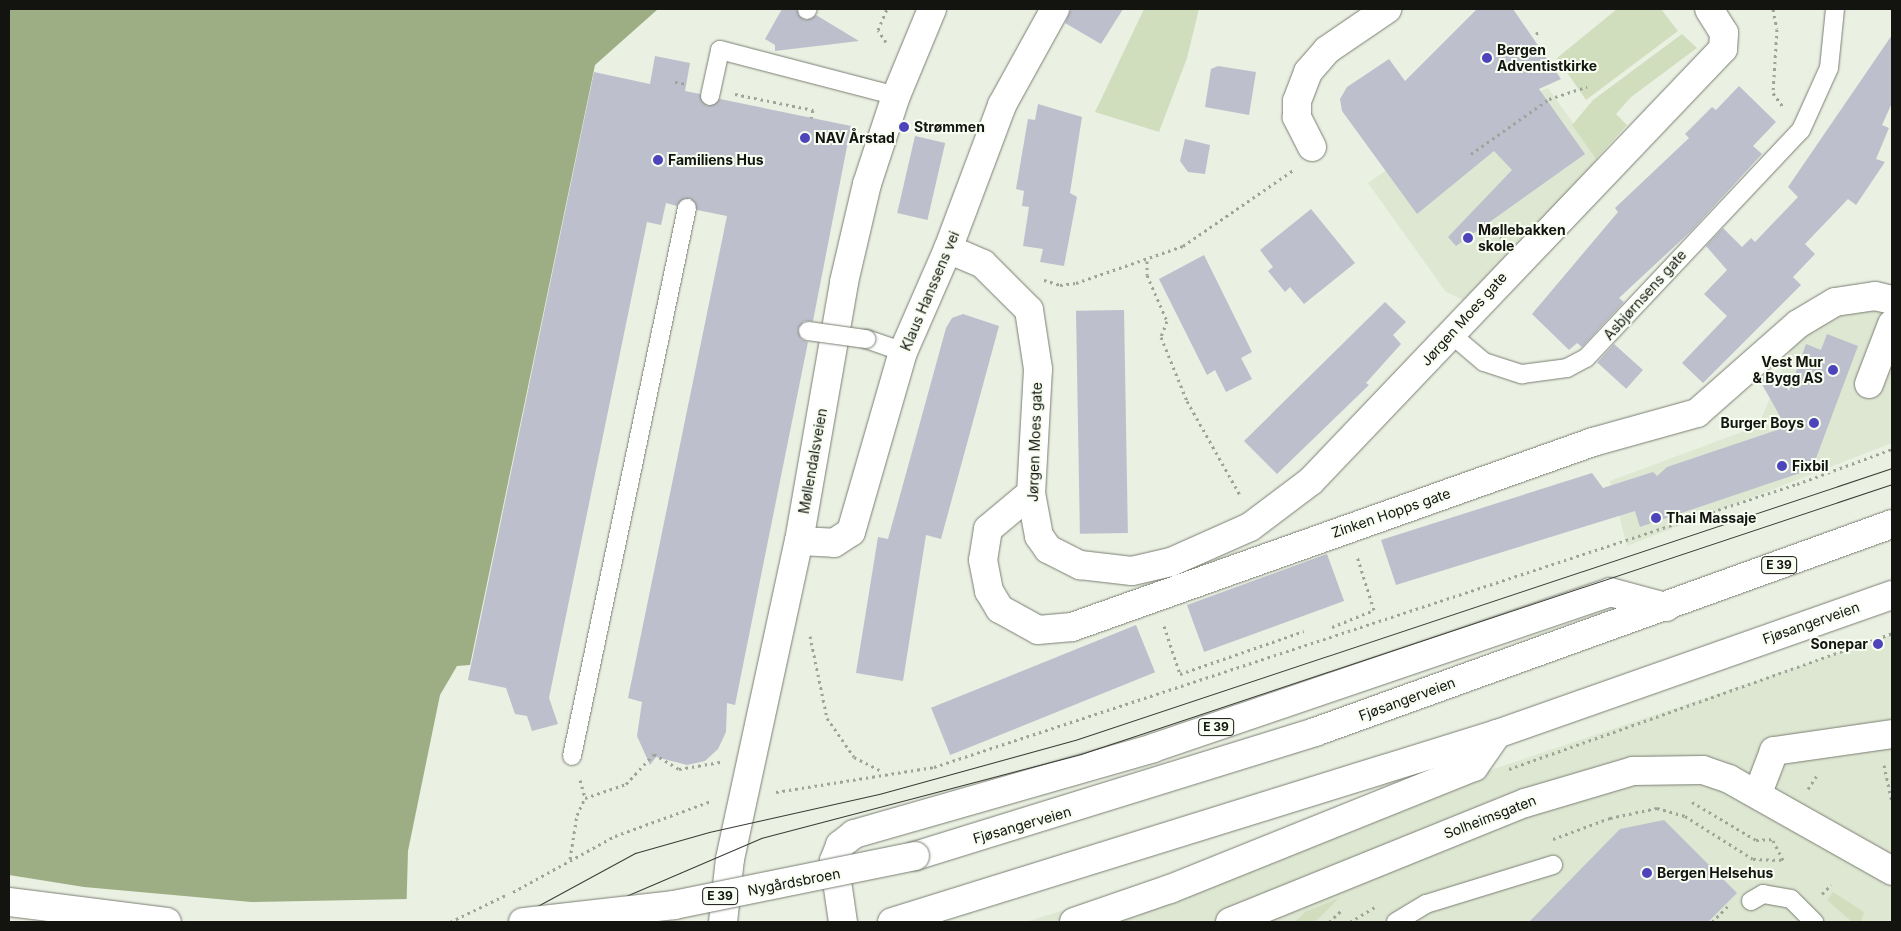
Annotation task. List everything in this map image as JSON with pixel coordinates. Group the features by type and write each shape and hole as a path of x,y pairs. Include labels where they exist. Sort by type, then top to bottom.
{"main road":[{"name":"Møllendalsveien","path":"723,922 730,860 799,541 844,282 867,184 896,96 932,9"},
{"name":"Klaus Hanssens vei","path":"799,541 834,543 851,532 903,352 948,249 1002,106 1055,9"},
{"path":"1312,147 1297,117 1296,101 1308,72 1327,50 1387,9"},
{"name":"Jørgen Moes gate","path":"948,249 983,264 1029,310 1038,369 1031,493 1033,519 1048,549 1063,559 1104,569 1132,571 1172,562 1250,526 1310,481 1452,335 1494,285 1724,49 1724,33 1709,9"},
{"name":"Zinken Hopps gate","path":"1031,493 988,529 982,560 989,591 1000,609 1038,630 1072,627 1593,442 1697,413 1798,324 1836,302 1875,296 1892,300"},
{"path":"1869,384 1892,324"},
{"name":"Fjøsangerveien","path":"915,856 1306,736 1892,524"},
{"name":"E 39","path":"843,922 834,861 840,845 854,834 1153,748 1610,592 1666,607"},
{"name":"Fjøsangerveien","path":"892,922 931,912 1496,734 1892,595"},
{"path":"1074,922 1170,889 1474,767 1496,734"},
{"path":"1758,793 1774,751 1892,734"},
{"name":"Solheimsgaten","path":"1241,920 1525,802 1589,781 1674,768 1703,770 1758,793 1892,871"},
{"name":"Nygårdsbroen","path":"523,922 674,905 915,856"},
{"path":"9,902 167,922"}],"lane":[{"name":"Asbjørnsens gate","path":"1452,335 1484,362 1522,374 1567,368 1586,358 1804,124 1829,68 1835,9"},
{"path":"711,93 720,50 896,96"},
{"path":"572,756 687,208"},
{"path":"808,331 866,339 903,352"},
{"path":"1396,922 1426,904 1553,866"},
{"path":"1750,901 1763,894 1791,899 1814,922"}],"path":[{"path":"887,9 878,30 881,40 893,45"},
{"path":"1773,9 1777,29 1773,93 1804,124"},
{"path":"1536,34 1541,30"},
{"path":"675,82 711,93 813,110 811,118"},
{"path":"1471,154 1549,99 1587,87"},
{"path":"1036,275 1060,285 1147,261 1221,223 1306,160 1312,147"},
{"path":"1147,261 1147,275 1168,320 1161,337 1187,401 1240,495 1250,526"},
{"path":"768,793 883,772 934,767 1082,721 1892,449"},
{"path":"1332,626 1374,610 1358,558"},
{"path":"1170,643 1180,674 1304,630"},
{"path":"810,636 827,718 854,757 883,772"},
{"path":"570,859 577,815 585,798 626,784 654,754 678,769 723,761 721,771"},
{"path":"1885,768 1892,803"},
{"path":"450,922 615,836 714,800"},
{"path":"1773,840 1783,860"},
{"path":"1818,898 1830,885"}],"shaded area":[{"path":"9,9 658,9 595,65 470,665 457,666 440,695 408,851 406,922 9,922"},
{"path":"1144,9 1199,9 1187,58 1159,132 1095,112"},
{"path":"1617,9 1661,9 1678,31 1586,100 1557,58"},
{"path":"1682,34 1697,48 1631,97 1616,114 1627,125 1596,159 1572,125 1593,100"},
{"name":"Møllebakken skole","path":"1548,88 1601,162 1468,302 1446,292 1368,183 1425,143"},
{"path":"1892,283 1892,443 1627,546 1610,481 1758,426 1797,335"},
{"path":"1892,635 1892,922 1026,922 1268,845"},
{"path":"1833,892 1864,912 1861,922 1852,922 1827,900"},
{"path":"1339,898 1315,922 1295,922 1305,912"}],"pier":[{"path":"9,875 84,887 251,902 409,899 408,922 9,922"}],"building":[{"path":"782,9 797,9 805,20 816,15 859,41 775,51 775,45 765,39"},
{"path":"1071,9 1123,9 1101,44 1065,23"},
{"path":"1477,9 1513,9 1561,79 1539,89 1585,154 1456,246 1448,237 1512,170 1494,151 1417,214 1342,111 1340,99 1347,87 1389,59 1405,81"},
{"path":"1892,35 1892,103 1882,125 1889,128 1876,159 1885,162 1856,205 1848,199 1805,244 1815,254 1793,277 1801,285 1703,383 1682,363 1727,316 1704,294 1727,270 1706,246 1723,228 1742,247 1751,238 1755,242 1798,197 1788,187"},
{"path":"655,56 690,63 685,91 700,94 707,106 720,99 851,126 813,321 804,321 798,329 801,339 808,342 735,705 727,703 726,732 718,749 705,761 687,765 656,757 650,765 637,736 642,702 628,698 727,216 697,210 690,198 677,206 666,203 661,225 647,222 549,698 558,724 532,731 527,716 515,714 506,688 468,680 594,72 650,84"},
{"path":"1218,66 1256,72 1249,115 1205,107 1211,69"},
{"path":"1739,86 1776,122 1753,146 1762,154 1691,231 1619,298 1624,302 1582,347 1577,343 1569,350 1532,314 1618,212 1615,208 1689,138 1685,134 1712,107 1716,110"},
{"path":"1038,104 1082,117 1070,193 1077,197 1064,266 1040,262 1043,249 1023,246 1029,207 1022,206 1024,191 1016,189 1028,119 1035,120"},
{"path":"915,136 945,143 927,220 897,213"},
{"path":"1185,139 1210,145 1205,174 1188,172 1180,161"},
{"path":"1311,209 1355,263 1304,304 1290,287 1285,292 1268,271 1273,267 1260,250"},
{"path":"1204,255 1252,352 1241,358 1252,379 1226,392 1215,370 1207,375 1159,279"},
{"path":"1385,302 1406,322 1393,335 1401,344 1366,383 1369,385 1277,474 1244,441"},
{"path":"1124,310 1128,533 1080,534 1076,311"},
{"path":"963,314 999,326 941,539 926,535 903,681 856,673 878,537 888,539 946,328 952,318"},
{"path":"1827,334 1858,346 1812,469 1640,527 1635,511 1396,585 1381,540 1592,473 1603,488 1653,472 1657,476 1667,467 1786,427 1759,379 1770,369 1789,391 1806,344 1821,350"},
{"path":"1614,344 1643,370 1626,389 1597,363"},
{"path":"1327,554 1344,601 1204,652 1187,605"},
{"path":"1136,625 1155,672 950,755 931,708"},
{"name":"Bergen Helsehus","path":"1664,820 1737,893 1708,922 1529,922 1620,829"}],"tram line":[{"path":"508,922 635,853 709,832 879,794 1075,740 1892,468"},
{"path":"576,922 605,905 761,838 1081,754 1892,484"}],"place":[{"name":"Bergen Adventistkirke","path":"1487,58"},
{"name":"Strømmen","path":"904,127"},
{"name":"NAV Årstad","path":"805,138"},
{"name":"Familiens Hus","path":"658,160"},
{"name":"Møllebakken skole","path":"1468,238"},
{"name":"Vest Mur & Bygg AS","path":"1833,370"},
{"name":"Burger Boys","path":"1814,423"},
{"name":"Fixbil","path":"1782,466"},
{"name":"Thai Massaje","path":"1656,518"},
{"name":"Sonepar","path":"1878,644"},
{"name":"Bergen Helsehus","path":"1647,873"}]}
